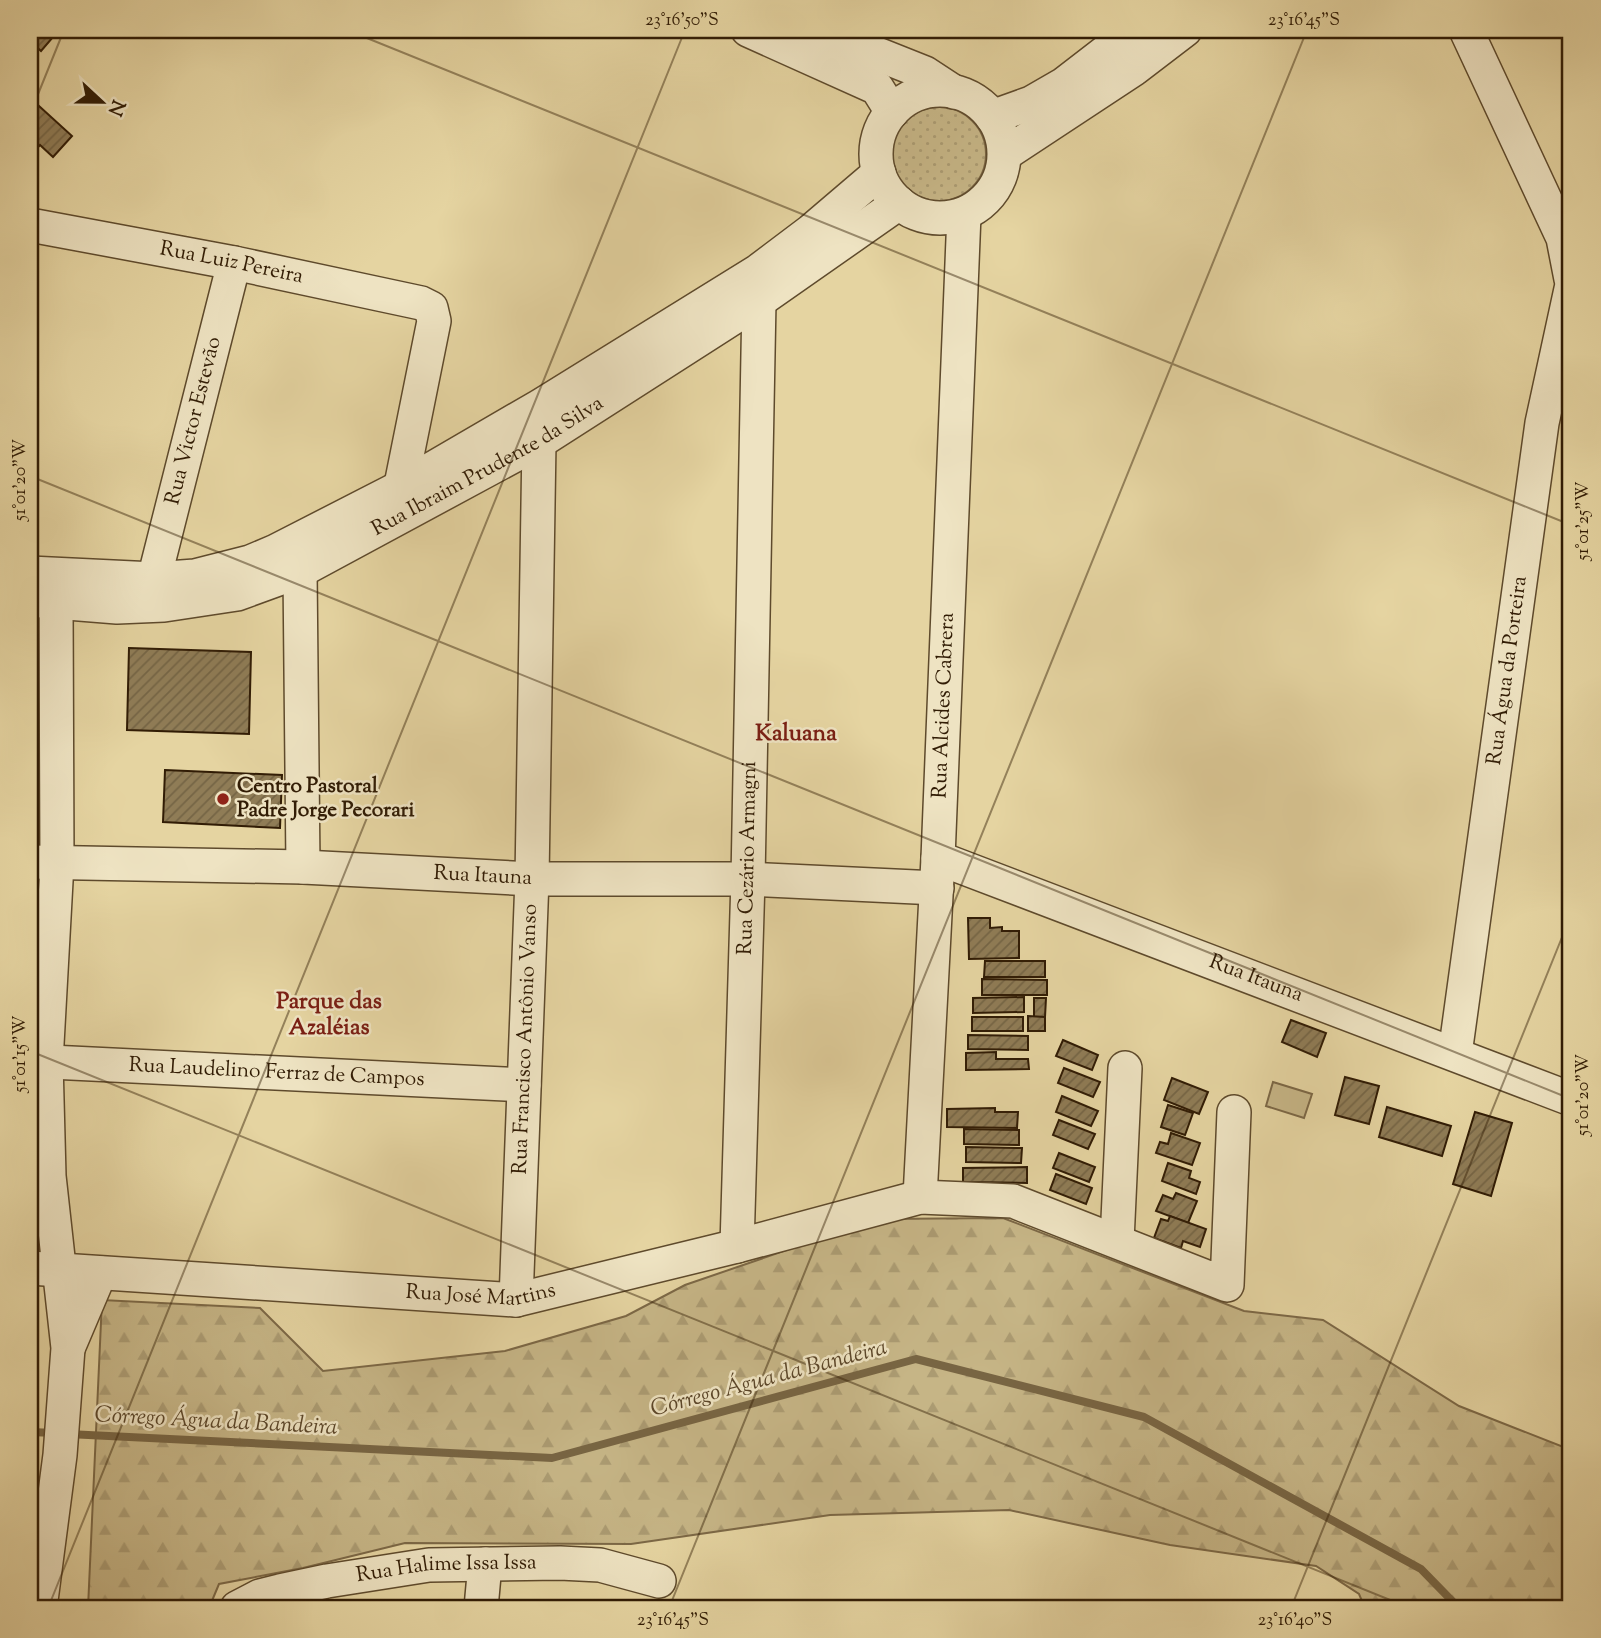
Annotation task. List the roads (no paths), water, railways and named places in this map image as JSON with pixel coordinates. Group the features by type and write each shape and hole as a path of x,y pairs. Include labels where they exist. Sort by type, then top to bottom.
{"street":[{"path":"748,30 877,88 892,112"},
{"path":"817,30 925,73 954,92 978,102 1000,129 1005,154 996,187 982,203 964,214 943,218 928,217 899,204 887,190 879,173 877,151 881,131 892,112 908,99 925,92 954,92"},
{"path":"992,117 1031,103 1064,84 1134,30"},
{"path":"1005,154 1123,76 1185,30"},
{"path":"1466,30 1563,238 1571,279"},
{"name":"Rua Ibraim Prudente da Silva","path":"44,588 117,607 194,602 236,594 300,571 540,406 758,271 811,231 879,173"},
{"name":"Rua Ibraim Prudente da Silva","path":"44,588 195,576 250,562 358,510 397,503 538,442 759,301 899,204"},
{"name":"Rua Alcides Cabrera","path":"920,1197 937,873 964,214"},
{"name":"Rua Luiz Pereira","path":"30,225 234,263 421,303 431,308 434,321 397,503"},
{"name":"Rua Victor Estevão","path":"154,579 234,263"},
{"name":"Rua Água da Porteira","path":"1455,1054 1542,423 1571,289"},
{"name":"Rua Cezário Armagni","path":"737,1246 748,879 759,301"},
{"name":"Rua Francisco Antônio Vanso","path":"516,1300 533,879 538,442"},
{"path":"300,571 303,867"},
{"path":"44,588 43,862 38,1062 48,1176 44,1269 68,1349"},
{"name":"Rua Itauna","path":"43,862 303,867 533,879 748,879 937,873 1455,1054 1571,1099"},
{"name":"Rua Laudelino Ferraz de Campos","path":"38,1062 524,1085"},
{"path":"1117,1241 1125,1068"},
{"name":"Rua José Martins","path":"44,1269 516,1300 737,1246 920,1197 1013,1201 1227,1285 1234,1112"},
{"path":"40,1608 60,1455 68,1349 100,1272"},
{"path":"481,1608 485,1564"},
{"name":"Rua Halime Issa Issa","path":"237,1608 260,1596 327,1581 429,1565 600,1565 659,1581"}],"waterway":[{"name":"Córrego Água da Bandeira","path":"68,1434 552,1458 916,1359 1144,1417 1421,1569 1459,1608"},
{"name":"Córrego Água da Bandeira","path":"30,1432 55,1433"}],"place":[{"name":"Centro Pastoral Padre Jorge Pecorari","path":"223,799"}],"district":[{"name":"Kaluana","path":"796,734"},
{"name":"Parque das Azaléias","path":"329,1015"}]}
